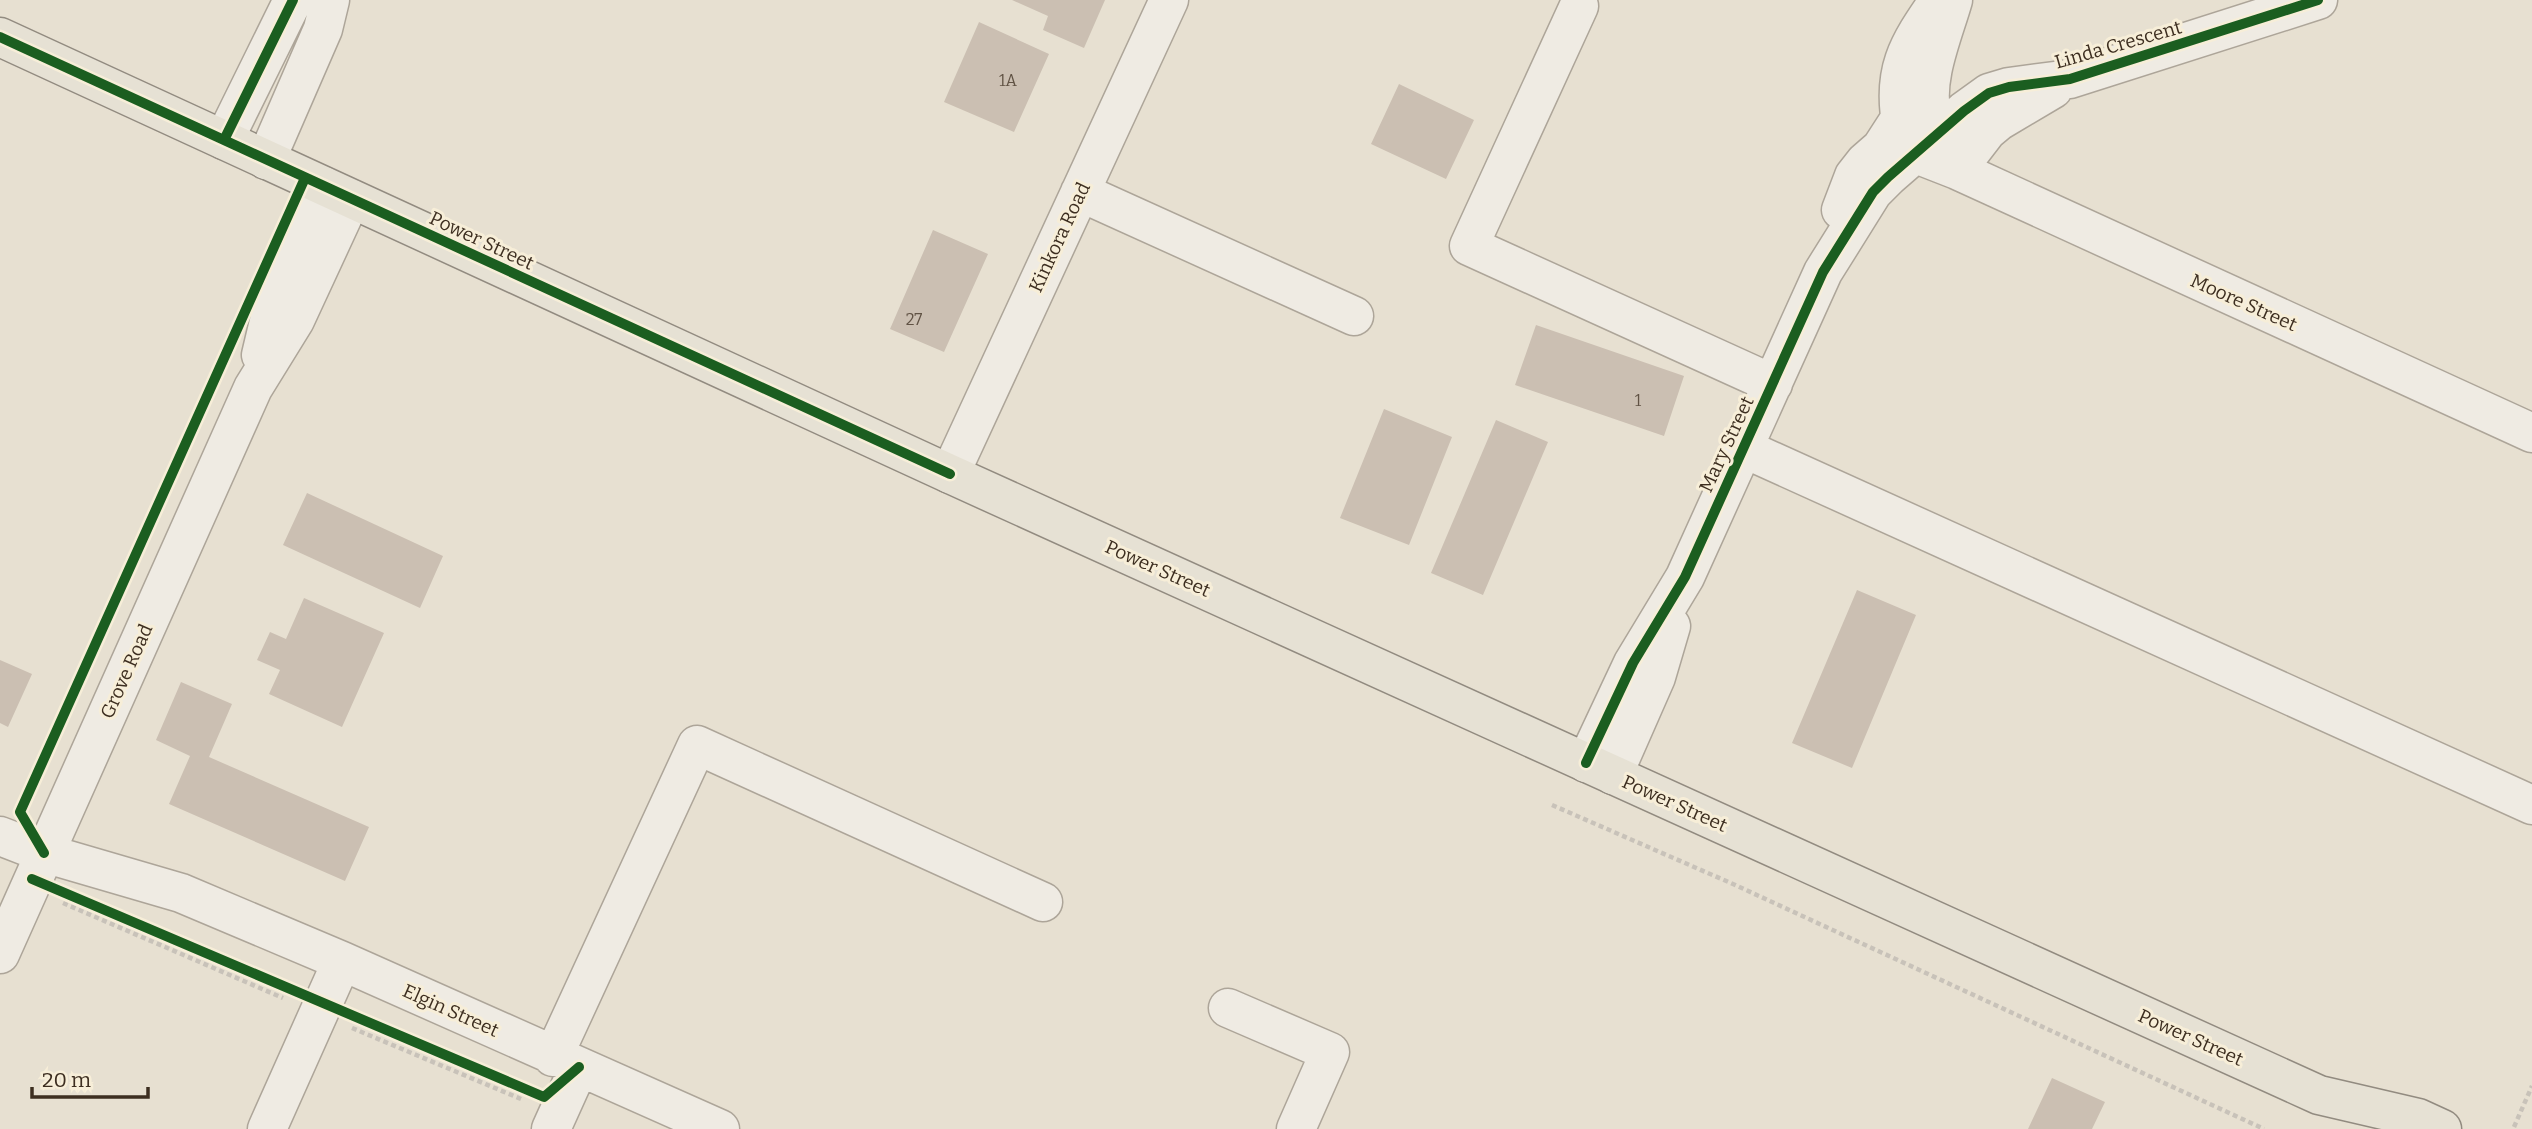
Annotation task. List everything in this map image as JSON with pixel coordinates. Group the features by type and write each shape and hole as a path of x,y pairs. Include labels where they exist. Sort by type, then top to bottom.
{"main road":[{"name":"Power Street","path":"0,37 950,474 2319,1095 2418,1118 2442,1129"},
{"name":"Power Street","path":"2319,1095 2364,1129"}],"street":[{"path":"224,140 293,0"},
{"path":"266,160 323,29 330,0"},
{"name":"Kinkora Road","path":"950,474 1169,0"},
{"path":"1939,0 1918,30 1905,57 1898,84 1903,135 1926,144 1931,78 1953,0"},
{"name":"Linda Crescent","path":"1926,144 1989,93 2009,87 2070,79 2318,0"},
{"path":"1579,6 1469,246 1773,384"},
{"name":"Linda Crescent","path":"1957,170 1987,131 1999,121 2070,79"},
{"name":"Mary Street","path":"1823,272 1844,198 1854,176 1881,148 1912,100 1930,89"},
{"name":"Mary Street","path":"1600,769 1656,677 1685,577 1823,272 1873,192 1926,144"},
{"name":"Moore Street","path":"1926,144 1957,170 2532,433"},
{"path":"1080,192 1354,316"},
{"name":"Grove Road","path":"0,954 253,388 295,320 337,193"},
{"path":"1743,448 2532,805"},
{"path":"551,1129 566,1062 697,745 1044,902"},
{"name":"Elgin Street","path":"0,836 181,893 342,961 720,1129"},
{"path":"267,1129 342,961"},
{"path":"1228,1008 1330,1052 1296,1129"}],"path":[{"path":"1552,805 1733,884 2264,1129"},
{"path":"45,852 324,1002"},
{"path":"421,1044 531,1091"},
{"path":"2514,1127 2532,1086"}],"building":[{"path":"1012,0 1105,0 1084,48 1043,30 1048,16"},
{"path":"979,22 1049,54 1014,132 944,102"},
{"path":"1399,84 1474,120 1446,179 1371,144"},
{"path":"933,230 988,254 944,352 890,329"},
{"path":"1536,325 1684,376 1664,436 1515,385"},
{"path":"1384,409 1452,437 1409,545 1340,518"},
{"path":"1496,420 1548,442 1483,595 1431,573"},
{"path":"307,493 443,556 420,608 283,545"},
{"path":"1857,590 1916,615 1852,768 1792,743"},
{"path":"304,598 384,633 342,727 269,694 280,670 257,660 270,632 286,639"},
{"path":"0,660 32,674 8,727 0,723"},
{"path":"181,682 232,704 209,757 369,827 345,881 169,804 190,756 156,740"},
{"path":"2052,1078 2105,1102 2092,1129 2028,1129"}],"cycle path":[{"path":"224,140 293,0"},
{"path":"1586,763 1633,663 1685,577 1823,272 1873,192 1964,111 1989,93 2009,87 2070,79 2318,0"},
{"path":"0,37 950,474"},
{"path":"44,853 20,812 305,178"},
{"path":"32,879 544,1097 579,1067"}]}
